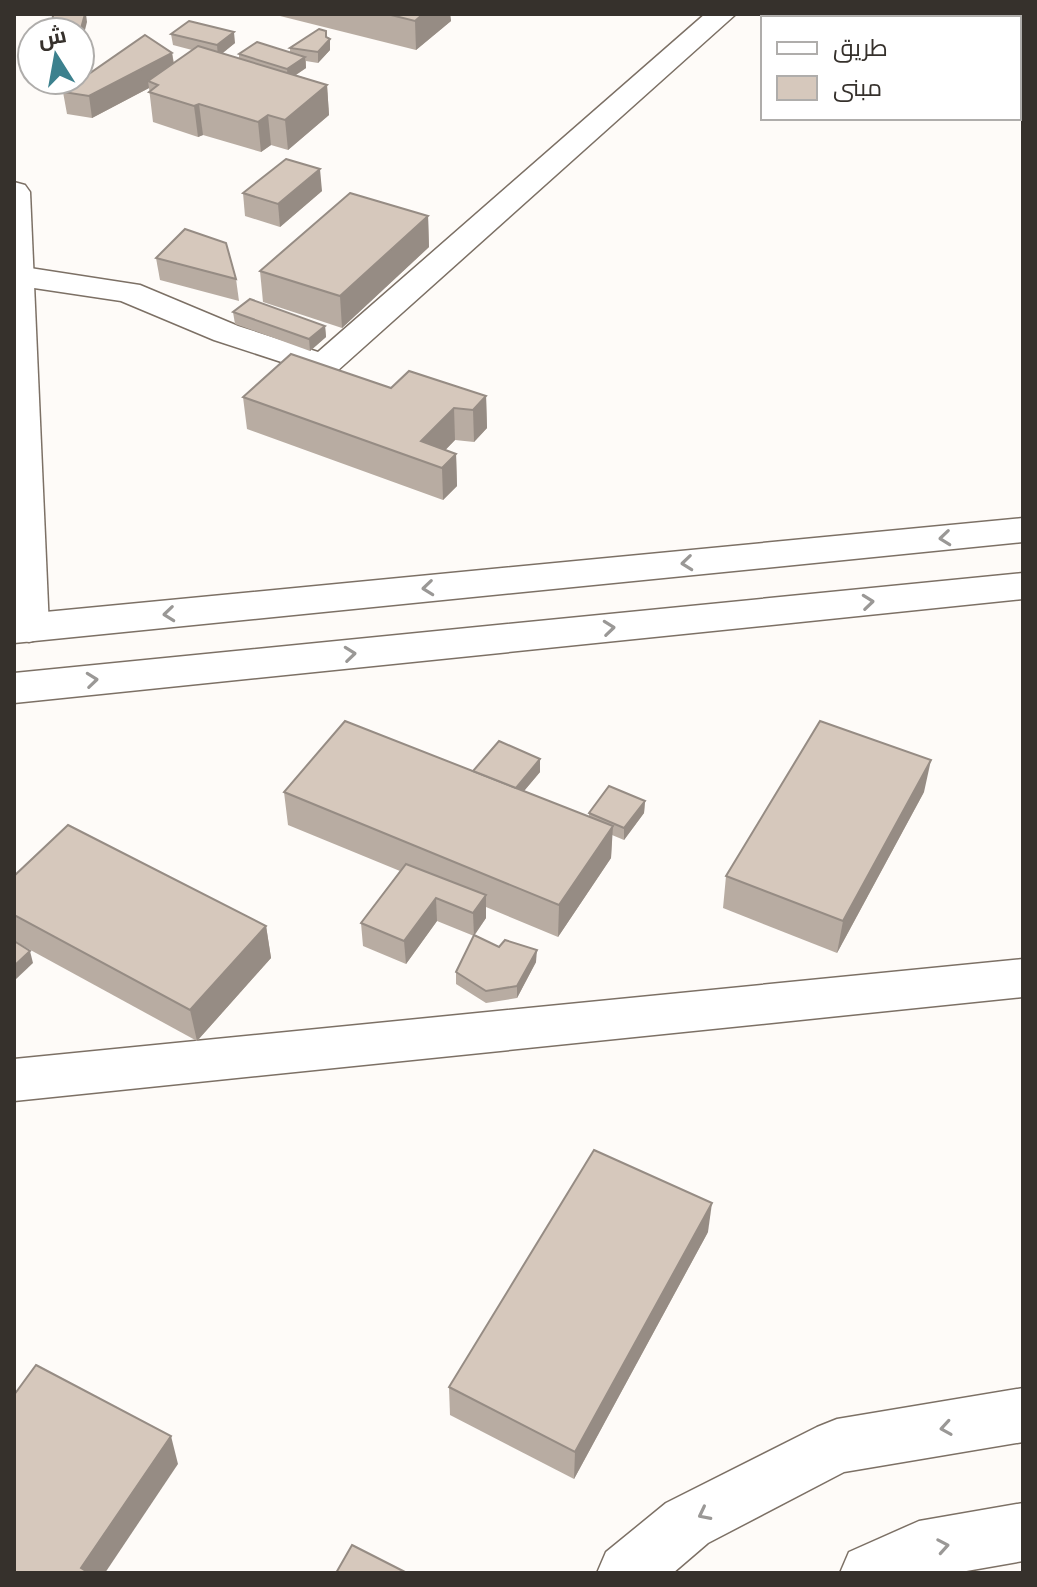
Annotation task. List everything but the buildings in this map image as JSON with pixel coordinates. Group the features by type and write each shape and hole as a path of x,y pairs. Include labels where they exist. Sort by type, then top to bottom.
{"main road":[{"path":"17,276 128,292 226,333 324,365 722,14"},
{"path":"14,192 22,628 1023,530"},
{"path":"14,688 1023,586"},
{"path":"14,1080 1023,978"},
{"path":"627,1573 687,1523 837,1446 1023,1415"},
{"path":"870,1573 919,1550 1023,1532"}]}
